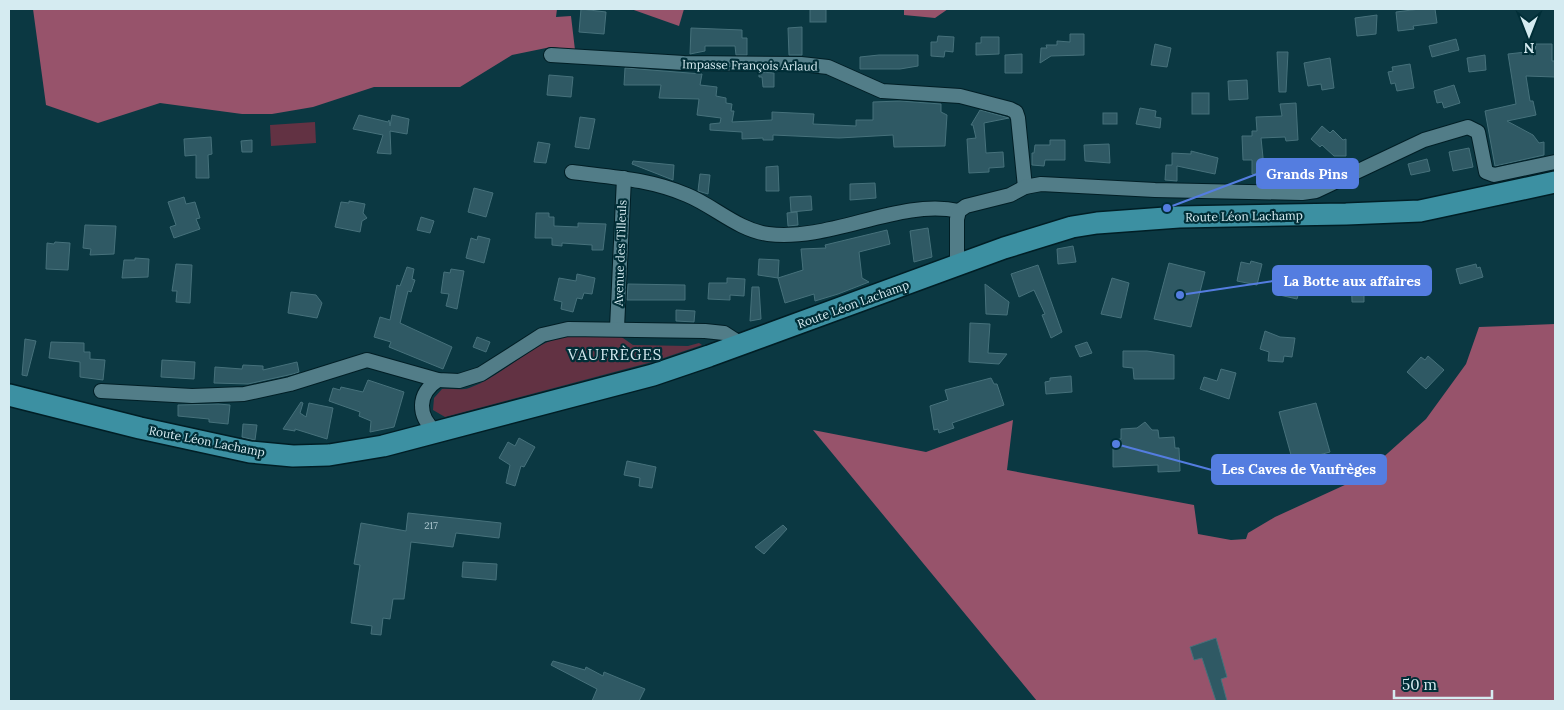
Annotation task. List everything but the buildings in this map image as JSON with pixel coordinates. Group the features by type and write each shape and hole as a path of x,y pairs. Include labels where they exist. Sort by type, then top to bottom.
{"main road":[{"name":"Route Léon Lachamp","path":"9,394 140,428 250,452 293,456 329,455 383,446 653,374 957,265 1072,227 1098,223 1179,217 1346,214 1420,210 1555,182"}],"street":[{"name":"Impasse François Arlaud","path":"551,55 622,61 801,64 828,67 882,91 960,96 1010,109 1016,112 1018,118 1025,187"},
{"path":"957,265 957,219 959,211 966,206 1010,195 1025,187 1041,184 1075,184 1155,190 1302,193 1316,191 1424,140 1468,127 1478,132 1486,172 1494,175 1555,162"},
{"path":"572,172 651,183 688,195 727,218 768,234 806,234 911,211 944,208 959,211"},
{"name":"Avenue des Tilleuls","path":"617,328 624,178"},
{"path":"101,391 192,396 244,394 290,384 367,360 438,380 459,381 481,374 542,335 568,329 617,328 705,331 724,333 741,344"},
{"path":"436,432 424,418 421,401 430,385 438,380"}],"shaded area":[{"path":"33,9 557,9 556,17 571,16 575,50 551,47 512,55 460,87 374,87 313,107 272,114 242,114 160,103 98,123 46,105"},
{"path":"631,9 684,9 679,26"},
{"path":"904,9 948,9 935,18 904,15"},
{"path":"315,122 316,143 271,146 270,125"},
{"path":"1555,324 1555,701 1037,701 813,430 926,452 1013,420 1007,470 1194,505 1198,534 1231,540 1246,539 1248,533 1275,517 1360,478 1426,419 1466,364 1479,327"},
{"path":"571,335 620,336 633,345 688,346 699,343 702,345 652,362 445,417 433,410 434,398 442,389 469,388 495,375 543,344"}],"place":[{"name":"Grands Pins","path":"1167,208"},
{"name":"La Botte aux affaires","path":"1180,295"},
{"name":"Les Caves de Vaufrèges","path":"1116,444"}],"district":[{"name":"VAUFRÈGES","path":"615,354"}]}
